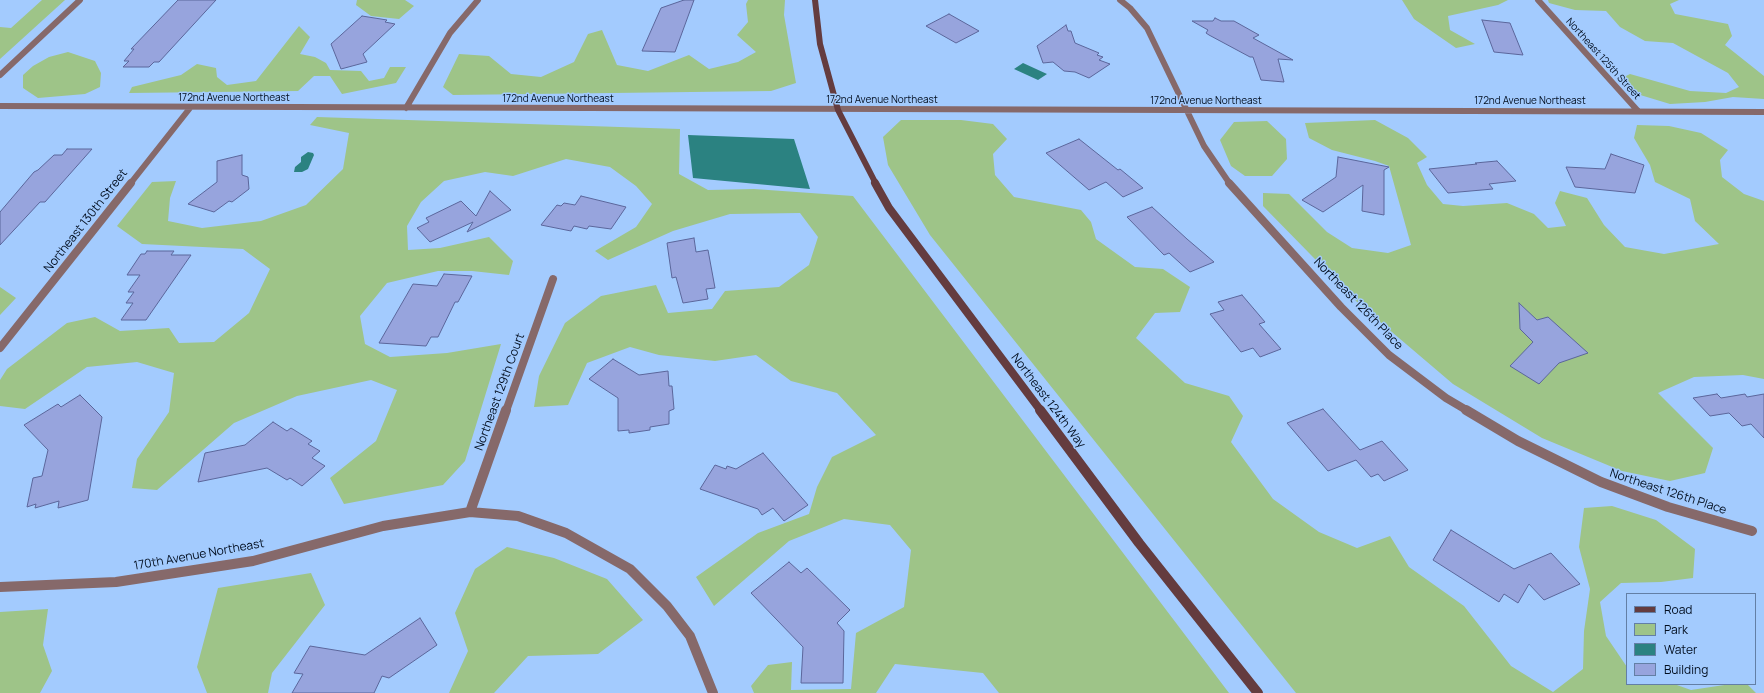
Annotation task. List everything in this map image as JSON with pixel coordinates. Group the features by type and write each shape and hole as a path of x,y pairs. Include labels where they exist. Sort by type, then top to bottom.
{"street":[{"path":"0,75 80,0"},
{"path":"406,108 450,33 478,0"},
{"name":"Northeast 124th Way","path":"815,0 820,44 838,110 860,155 889,208 1139,543 1258,693"},
{"name":"Northeast 126th Place","path":"1120,0 1130,8 1147,28 1164,60 1186,111 1204,146 1234,189 1341,307 1389,355 1446,398 1518,441 1601,482 1668,507 1752,531"},
{"name":"Northeast 125th Street","path":"1538,0 1638,111"},
{"name":"172nd Avenue Northeast","path":"0,106 190,108 1764,112"},
{"name":"Northeast 130th Street","path":"0,348 190,108"},
{"name":"Northeast 129th Court","path":"470,512 553,279"},
{"name":"170th Avenue Northeast","path":"0,587 116,582 253,561 383,526 470,512 518,516 566,532 630,569 667,606 690,636 714,693"}],"green space":[{"path":"42,0 65,0 0,59 0,27 11,28"},
{"path":"357,0 405,0 414,6 399,19 371,16 356,5"},
{"path":"748,0 785,0 784,15 796,83 771,91 453,95 443,87 459,54 489,56 511,74 541,77 574,62 588,34 602,30 617,65 648,71 689,55 709,69 738,62 756,52 737,35 748,22 746,4"},
{"path":"1402,0 1508,0 1498,5 1448,16 1450,30 1475,44 1456,48 1414,19"},
{"path":"1548,0 1679,0 1670,4 1675,14 1728,24 1732,36 1725,45 1764,76 1764,99 1733,97 1705,102 1670,104 1637,94 1618,80 1630,74 1690,91 1726,93 1739,87 1728,73 1673,43 1645,41 1620,27 1606,11 1575,10 1549,3"},
{"path":"299,26 310,37 300,54 315,57 326,63 330,70 361,71 369,81 384,78 390,67 406,67 396,83 342,94 330,76 314,76 298,91 129,93 132,87 181,75 197,64 216,68 217,77 227,85 256,81"},
{"path":"68,52 95,61 101,73 100,87 85,94 38,98 23,88 23,75 33,66 49,57"},
{"path":"317,117 680,129 679,174 708,190 754,189 853,196 1229,693 999,693 983,673 895,664 876,693 754,693 751,686 768,665 792,662 791,690 851,689 856,633 904,607 911,550 890,525 844,519 789,541 714,606 696,577 758,533 809,514 817,487 832,457 876,435 837,393 791,381 756,355 715,361 659,355 630,347 587,363 568,405 534,407 539,376 565,323 601,296 656,285 668,313 712,309 725,291 779,287 809,265 818,237 800,213 730,214 673,231 608,260 595,251 636,227 652,204 636,186 610,167 566,159 513,176 485,172 444,181 421,202 407,226 408,250 440,248 489,237 513,261 509,275 472,271 438,271 387,283 360,316 365,344 390,357 447,353 501,344 465,461 443,485 344,504 330,478 376,441 397,390 371,380 297,396 234,423 157,490 132,488 137,459 169,412 174,373 137,362 87,367 25,409 0,406 0,380 7,369 67,323 95,317 120,331 169,328 179,343 214,342 249,313 270,269 243,249 142,244 117,226 152,182 176,181 170,198 168,221 202,228 261,221 306,205 343,169 349,133 310,125"},
{"path":"901,120 961,120 993,124 1007,139 993,154 995,175 1014,197 1081,210 1091,222 1096,239 1135,267 1163,269 1190,287 1180,312 1155,313 1136,338 1185,383 1229,396 1243,416 1231,442 1273,499 1319,532 1357,548 1390,536 1409,567 1464,606 1511,666 1553,692 1583,669 1584,631 1590,589 1579,547 1584,508 1612,506 1656,520 1695,549 1693,578 1661,582 1621,583 1600,602 1606,636 1626,666 1626,685 1677,685 1691,690 1724,685 1748,685 1756,693 1296,693 930,235 888,165 883,137"},
{"path":"1375,120 1408,138 1427,157 1417,163 1427,185 1443,204 1463,206 1507,203 1534,214 1548,228 1566,226 1555,203 1560,191 1587,198 1604,225 1625,247 1664,254 1719,244 1695,221 1690,199 1655,182 1650,165 1634,138 1637,125 1669,126 1701,133 1728,150 1720,160 1722,177 1744,194 1764,201 1764,379 1743,375 1694,377 1658,393 1713,448 1705,473 1670,481 1622,471 1542,438 1453,384 1359,304 1263,206 1263,193 1289,194 1327,232 1352,248 1388,253 1411,245 1389,166 1332,150 1309,138 1305,123"},
{"path":"1267,121 1286,139 1287,159 1272,176 1245,176 1231,166 1220,140 1234,122"},
{"path":"0,287 16,298 0,315"},
{"path":"507,547 554,558 607,579 643,620 598,654 528,656 494,693 449,693 468,651 455,613 475,569"},
{"path":"311,573 325,605 272,673 268,693 207,693 197,667 218,588"},
{"path":"48,609 43,645 52,671 40,693 0,693 0,612"}],"water":[{"path":"1023,63 1047,74 1038,80 1014,69"},
{"path":"688,135 794,139 810,189 693,178"},
{"path":"308,152 313,153 314,155 308,169 302,172 294,172 295,167 301,162 301,157"}],"building":[{"path":"178,0 216,0 159,62 154,62 149,67 123,67 129,61 124,61 134,49 131,49"},
{"path":"684,0 694,0 675,52 642,51 661,8"},
{"path":"949,14 979,31 956,43 926,26"},
{"path":"362,16 387,20 385,22 395,24 363,54 367,62 341,69 331,44"},
{"path":"1215,18 1221,21 1234,21 1259,35 1253,38 1293,60 1278,59 1284,82 1261,80 1253,57 1250,57 1209,35 1206,33 1208,30 1192,21 1213,21"},
{"path":"1482,20 1510,23 1523,55 1494,52"},
{"path":"1066,25 1068,31 1071,31 1075,43 1099,53 1097,55 1103,57 1099,60 1110,64 1089,78 1075,72 1064,71 1053,62 1043,63 1037,46"},
{"path":"1079,139 1143,188 1123,197 1106,182 1089,190 1046,153"},
{"path":"67,149 92,149 45,202 40,202 0,245 0,212 34,172 54,155 62,155"},
{"path":"1611,154 1644,165 1635,193 1575,187 1566,167 1605,169"},
{"path":"242,155 242,175 248,177 249,189 232,202 229,201 214,212 188,204 217,182 217,161"},
{"path":"1338,157 1389,167 1384,170 1384,215 1362,211 1363,185 1323,212 1302,200 1336,177"},
{"path":"1497,161 1516,181 1489,184 1493,189 1448,193 1429,169 1477,164 1475,163"},
{"path":"490,191 511,210 467,232 473,222 430,242 417,228 429,222 426,218 461,201 476,216"},
{"path":"581,196 626,207 611,229 589,226 587,229 574,226 571,231 541,225 557,205 561,206 564,203 575,205"},
{"path":"1152,207 1214,262 1190,272 1169,253 1164,255 1127,217"},
{"path":"694,238 696,252 708,250 715,288 706,289 708,299 683,303 676,277 672,278 667,243"},
{"path":"147,251 174,251 171,255 191,255 146,320 121,320 133,303 126,303 134,292 128,292 140,275 127,275 141,254 145,254"},
{"path":"444,274 472,276 458,302 455,302 438,337 431,337 426,346 379,343 413,284 437,286"},
{"path":"1242,295 1265,322 1259,324 1281,349 1260,357 1253,348 1241,352 1210,314 1224,310 1218,302"},
{"path":"1519,303 1537,320 1548,317 1588,353 1559,363 1539,384 1510,366 1533,342 1520,329"},
{"path":"613,359 639,375 668,371 669,386 672,386 674,409 669,411 669,424 650,427 650,430 629,433 629,430 618,431 618,398 589,379"},
{"path":"1717,394 1721,398 1745,394 1747,397 1764,394 1764,438 1751,424 1742,426 1729,413 1710,416 1693,398"},
{"path":"80,395 102,417 88,500 58,508 59,501 35,508 36,504 27,507 33,478 42,476 48,450 24,425 58,404 61,407"},
{"path":"1323,409 1360,450 1382,441 1408,470 1384,481 1378,474 1371,477 1356,460 1328,471 1287,423"},
{"path":"273,422 287,431 291,428 312,441 308,444 320,451 312,458 325,466 302,486 290,478 287,480 267,468 198,482 205,453 245,445"},
{"path":"763,453 808,505 784,521 773,508 762,515 758,509 700,489 715,465 726,469 727,466 736,469"},
{"path":"1451,530 1514,569 1551,553 1580,584 1544,600 1529,584 1518,603 1504,594 1499,602 1433,560"},
{"path":"789,562 801,573 807,568 850,610 837,623 844,631 843,683 801,683 803,647 751,593"},
{"path":"420,618 437,645 389,678 382,676 374,693 292,693 303,674 294,673 310,646 365,655"}]}
